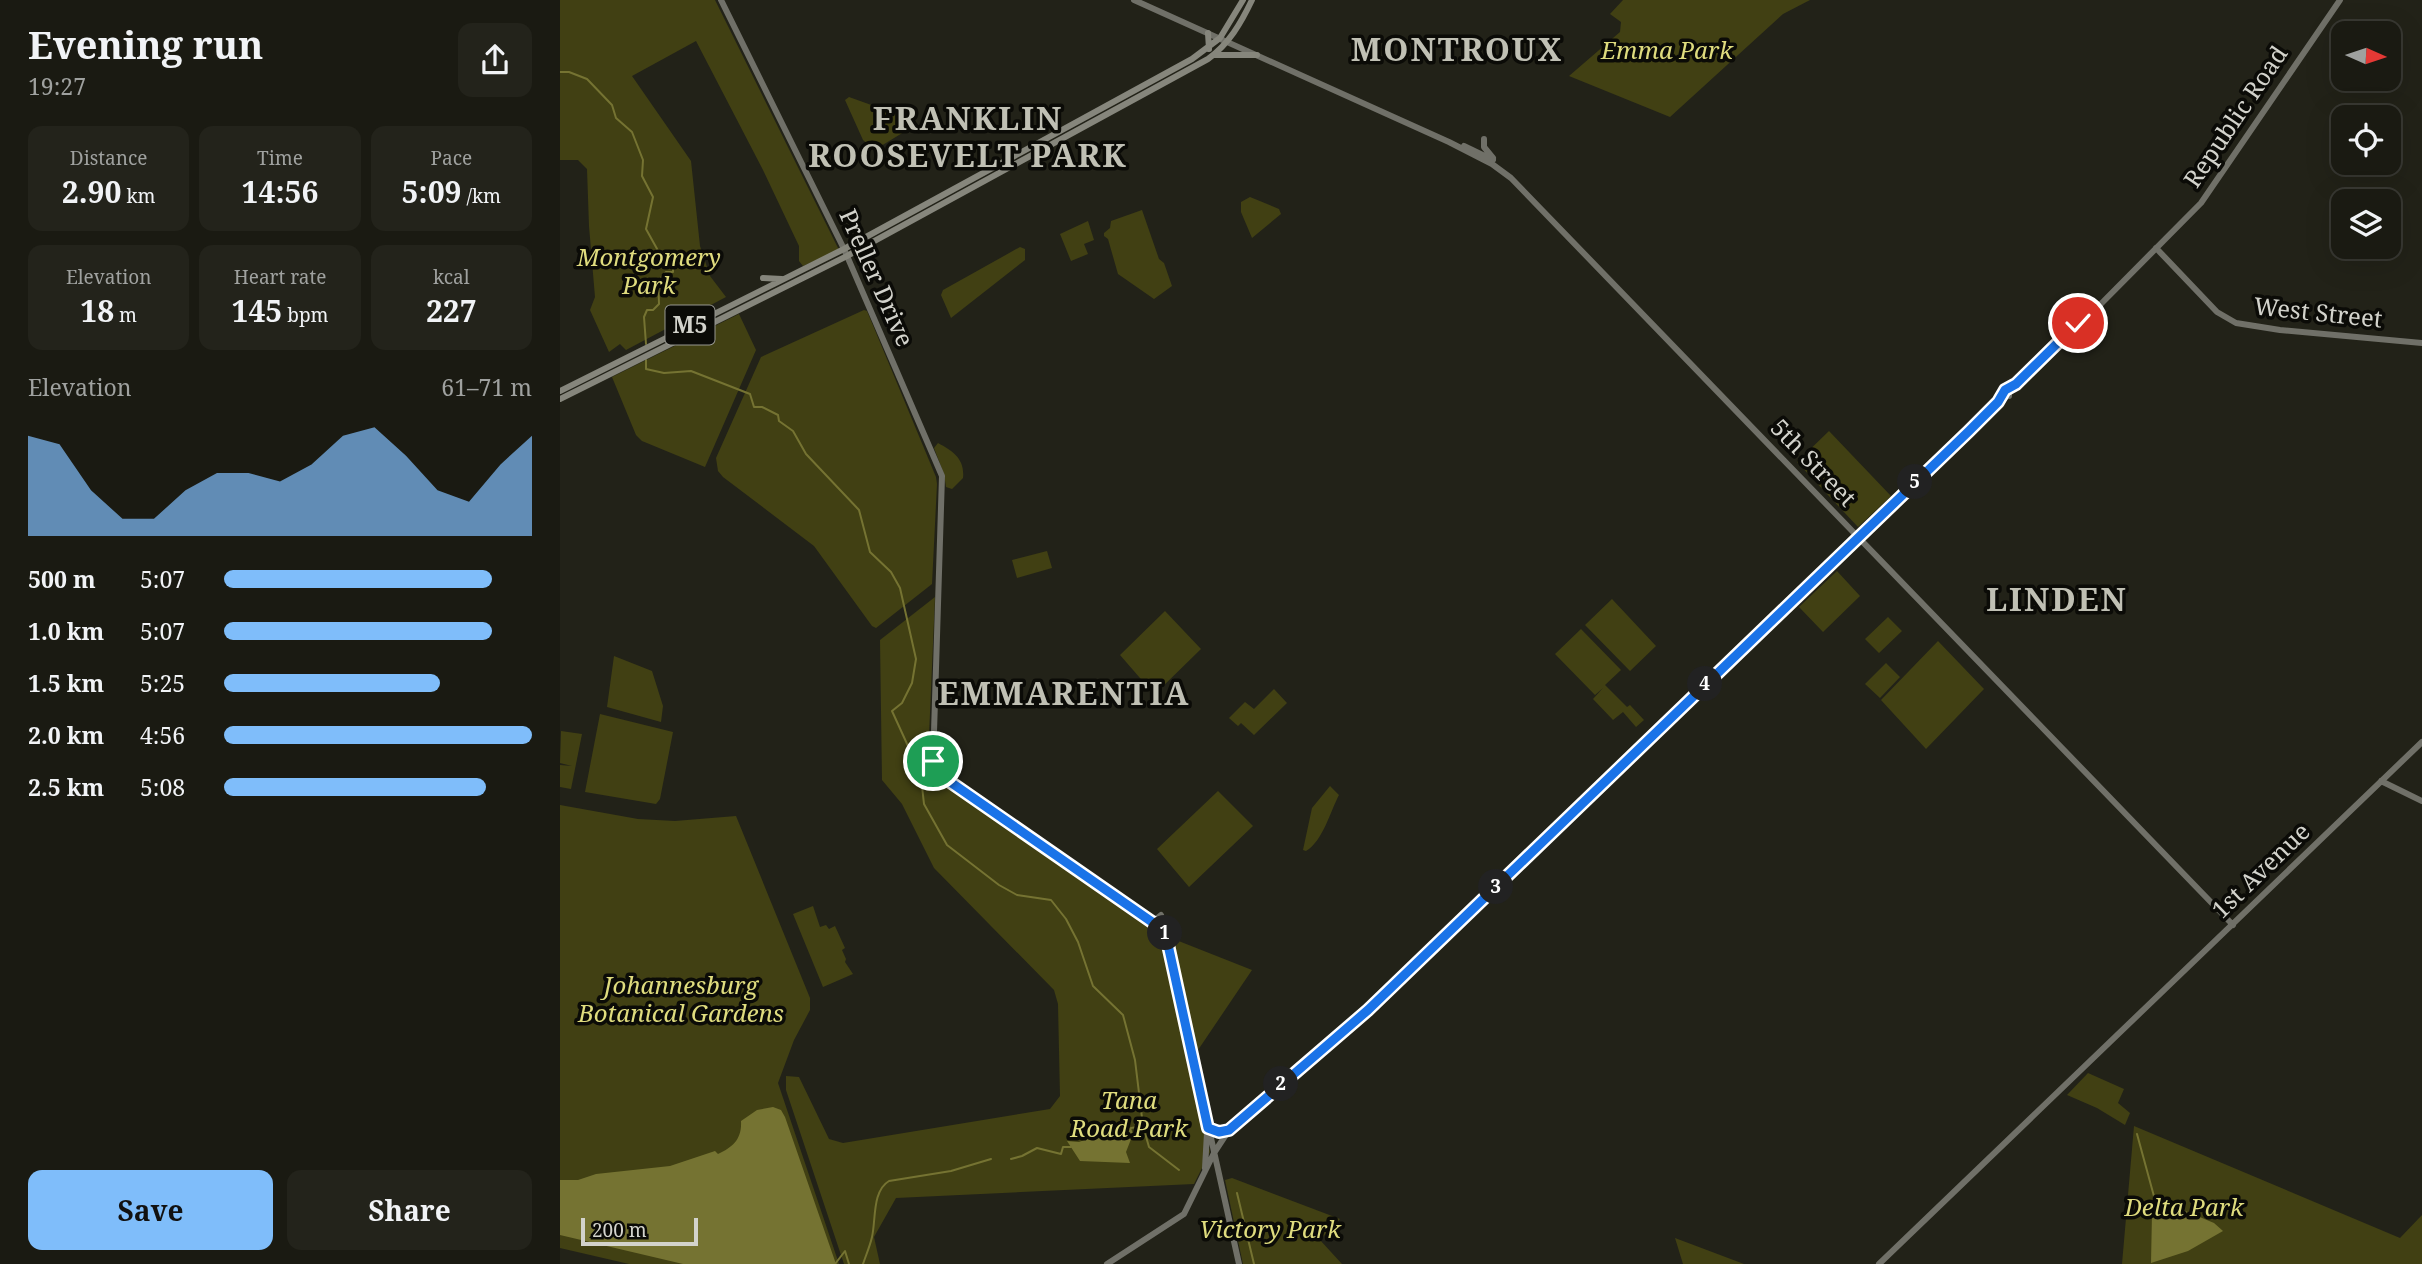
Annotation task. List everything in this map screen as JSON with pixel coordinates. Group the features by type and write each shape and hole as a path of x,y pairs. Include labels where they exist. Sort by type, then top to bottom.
{"main road":[{"name":"Preller Drive","path":"721,0 845,253 942,476 932,756 935,768 943,777 1150,919"},
{"path":"1134,0 1470,151"},
{"name":"M5","path":"1224,40 1243,0"},
{"name":"M5","path":"560,400 766,297 1211,52 1241,22 1252,0"},
{"name":"Republic Road","path":"1858,537 2196,209 2340,0"},
{"path":"1208,33 1211,52 1257,55"},
{"path":"1484,139 1484,148 1495,161"},
{"name":"5th Street","path":"1470,151 1495,161 2233,925"},
{"name":"5th Street","path":"1470,151 1511,178"},
{"name":"West Street","path":"2156,248 2217,312 2233,321 2280,330 2422,343"},
{"name":"M5","path":"560,391 762,289 845,253"},
{"path":"763,278 784,279"},
{"path":"762,289 766,297"},
{"path":"735,303 739,310"},
{"path":"1107,1264 1184,1214 1214,1153 1229,1130 1368,1010 1858,537"},
{"name":"1st Avenue","path":"1879,1264 2088,1069 2126,1027 2422,742"},
{"path":"2381,781 2422,801"},
{"path":"1150,919 1161,915"},
{"path":"1150,919 1165,931 1239,1264"},
{"path":"1208,1126 1219,1132 1229,1130"},
{"path":"1206,1171 1208,1126"},
{"path":"1206,1171 1213,1167 1219,1171"}],"green space":[{"name":"Montgomery Park","path":"560,0 715,0 839,250 803,266 799,261 799,246 696,41 632,76 691,161 700,246 710,276 726,297 626,350 620,344 609,352 590,310 595,297 587,169 578,160 560,160"},
{"name":"Emma Park","path":"1623,0 1810,0 1783,14 1670,117 1569,76 1620,32 1621,22 1610,14"},
{"path":"849,97 916,121 917,124 881,146 871,147 863,140 845,100"},
{"path":"1250,197 1279,209 1281,214 1252,238 1241,212 1241,202"},
{"path":"1142,210 1159,259 1164,263 1172,286 1154,299 1118,274 1108,239 1104,236 1111,221"},
{"path":"1088,221 1094,240 1084,244 1088,254 1071,261 1060,234"},
{"path":"1020,247 1025,249 1025,260 951,318 941,295 943,290"},
{"path":"864,310 867,311 937,484 932,584 876,628 814,546 723,477 718,471 716,458 761,357"},
{"path":"739,314 756,350 705,467 642,441 636,435 612,377"},
{"path":"1829,431 1891,496 1858,527 1797,462"},
{"path":"938,443 953,453 962,466 963,478 952,489 946,487 934,448"},
{"path":"1047,551 1052,568 1017,578 1012,560"},
{"path":"1837,571 1860,596 1823,632 1799,607"},
{"name":"Tana Road Park","path":"935,597 928,759 940,779 1163,935 1210,1152 1194,1184 896,1198 874,1237 880,1264 844,1264 786,1090 786,1076 799,1077 829,1139 843,1143 1050,1109 1060,1096 1058,1004 1054,990 934,868 902,804 882,780 880,640"},
{"path":"1612,599 1656,646 1630,671 1585,625"},
{"path":"1165,611 1201,649 1153,693 1120,655"},
{"path":"1888,617 1902,631 1879,653 1865,639"},
{"path":"1581,629 1621,670 1605,685 1644,720 1636,727 1623,712 1613,720 1593,699 1603,688 1595,695 1555,654"},
{"path":"1938,641 1984,689 1926,749 1881,700"},
{"path":"614,656 652,671 663,706 661,722 607,707"},
{"path":"1886,663 1900,677 1880,698 1865,684"},
{"path":"1274,689 1287,703 1254,735 1241,723 1238,726 1229,718 1245,702 1254,709"},
{"path":"600,714 673,732 660,799 656,804 585,792"},
{"path":"561,731 582,734 571,789 560,787 560,765 572,766 560,763"},
{"path":"1330,786 1339,795 1317,840 1306,851 1303,850 1312,808"},
{"path":"1218,791 1253,826 1189,887 1157,849"},
{"name":"Johannesburg Botanical Gardens","path":"560,805 638,819 675,821 736,816 810,998 810,1010 794,1040 778,1083 839,1264 629,1264 560,1248"},
{"path":"813,906 820,927 826,925 829,929 835,926 845,948 842,950 845,962 853,974 823,987 793,914"},
{"path":"1171,938 1252,970 1196,1053"},
{"path":"2088,1073 2124,1089 2118,1103 2130,1113 2125,1125 2097,1108 2067,1095"},
{"name":"Delta Park","path":"2134,1126 2400,1238 2422,1215 2422,1264 2122,1264"},
{"name":"Victory Park","path":"1232,1178 1340,1219 1320,1240 1342,1264 1243,1264 1225,1180"},
{"path":"1675,1238 1744,1264 1683,1264"}],"shaded area":[{"path":"773,1107 781,1110 785,1117 836,1264 683,1264 560,1235 560,1180 578,1180 596,1174 670,1166 715,1151 718,1154 736,1142 741,1121 757,1110"},
{"path":"1119,1127 1131,1128 1133,1134 1126,1152 1130,1163 1080,1161 1067,1141 1079,1142"},
{"path":"2176,1207 2214,1223 2223,1231 2188,1251 2151,1263 2152,1213"}],"waterway":[{"path":"560,72 569,72 587,79 612,105 616,118 632,132 643,160 642,176 653,197 646,229 661,256 673,262 673,272 666,272 659,283 659,304 653,310 647,310 644,317 646,344"},
{"path":"646,360 646,369 664,373 691,371 750,394 754,407 762,407 778,415 779,421 793,431 806,454 859,510 870,552 891,572 900,588 916,659 912,683 902,703 892,711 922,786 924,804 947,845 999,885 1017,895 1051,900 1066,919 1078,942 1093,986 1123,1015 1135,1060 1143,1126"},
{"path":"1131,1128 1143,1126 1149,1147 1179,1170"},
{"path":"2137,1134 2158,1211"},
{"path":"1011,1159 1037,1148 1061,1154 1063,1147 1071,1147"},
{"path":"863,1264 872,1237 877,1199 889,1181 951,1171 991,1159"},
{"path":"1237,1193 1254,1264"},
{"path":"835,1264 845,1251 849,1264"}],"district":[{"name":"MONTROUX","path":"1457,50"},
{"name":"FRANKLIN ROOSEVELT PARK","path":"968,138"},
{"name":"LINDEN","path":"2057,600"},
{"name":"EMMARENTIA","path":"1064,694"}],"route":[{"path":"933,761 943,777 1165,931 1208,1128 1219,1132 1229,1130 1368,1010 1969,431 1998,402 2005,390 2016,384 2078,323"}]}
